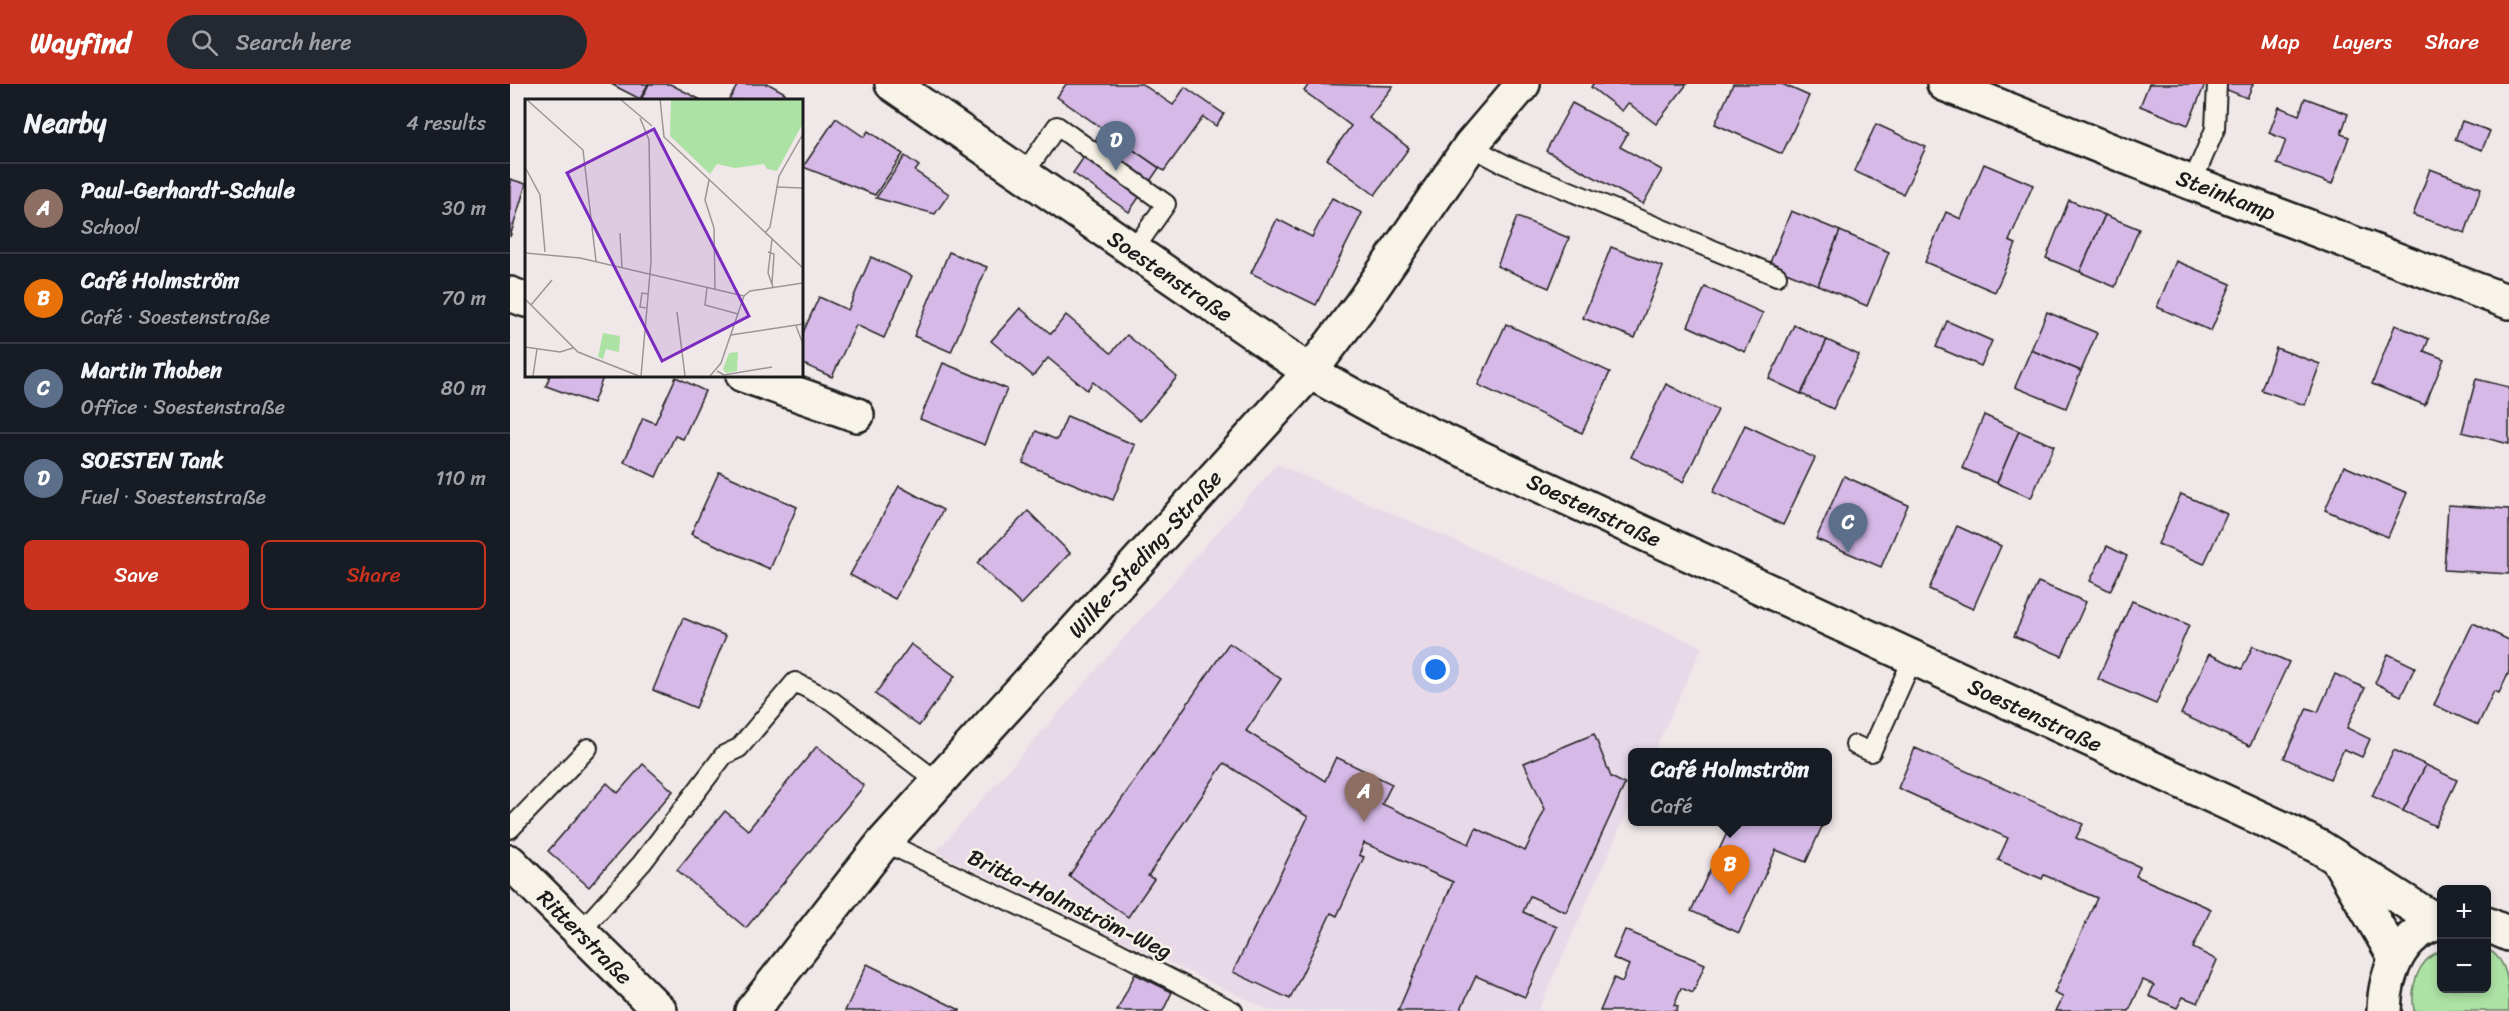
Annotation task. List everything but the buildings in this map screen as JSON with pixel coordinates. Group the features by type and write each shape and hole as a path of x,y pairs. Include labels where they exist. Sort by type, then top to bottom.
{"street":[{"name":"Soestenstraße","path":"892,84 1310,372 1390,416 2321,848 2338,861 2437,920"},
{"name":"Wilke-Steding-Straße","path":"752,1011 884,842 1310,372 1360,306 1470,146 1523,84"},
{"name":"Steinkamp","path":"1944,84 2192,183 2509,302"},
{"path":"510,294 525,300"},
{"path":"746,376 857,415"},
{"name":"Soestenstraße","path":"2338,861 2396,957"},
{"name":"Ritterstraße","path":"510,862 660,1011"},
{"path":"2384,1011 2384,993 2396,957 2408,941 2437,924"},
{"path":"2491,926 2509,934"}],"lane":[{"path":"2192,183 2215,129 2217,84"},
{"path":"1023,175 1057,126 1166,204 1133,251"},
{"path":"1470,146 1504,164 1777,276"},
{"path":"1855,745 1871,752 1912,658"},
{"path":"580,932 642,863 724,755 740,748 795,682 832,701 938,782"},
{"path":"510,829 588,748"},
{"name":"Britta-Holmström-Weg","path":"884,842 1118,952 1233,1011"}],"shaded area":[{"path":"1277,464 1702,647 1656,748 1628,748 1628,810 1538,1011 1271,1011 936,852"}],"green space":[{"path":"2437,952 2437,993 2491,993 2491,952 2494,954 2504,967 2508,983 2509,1011 2414,1011 2413,992 2417,975"}],"place":[{"name":"SOESTEN Tank","path":"1116,171"},
{"name":"Martin Thoben","path":"1848,553"},
{"name":"Paul-Gerhardt-Schule","path":"1364,822"},
{"name":"Café Holmström","path":"1730,895"}]}
